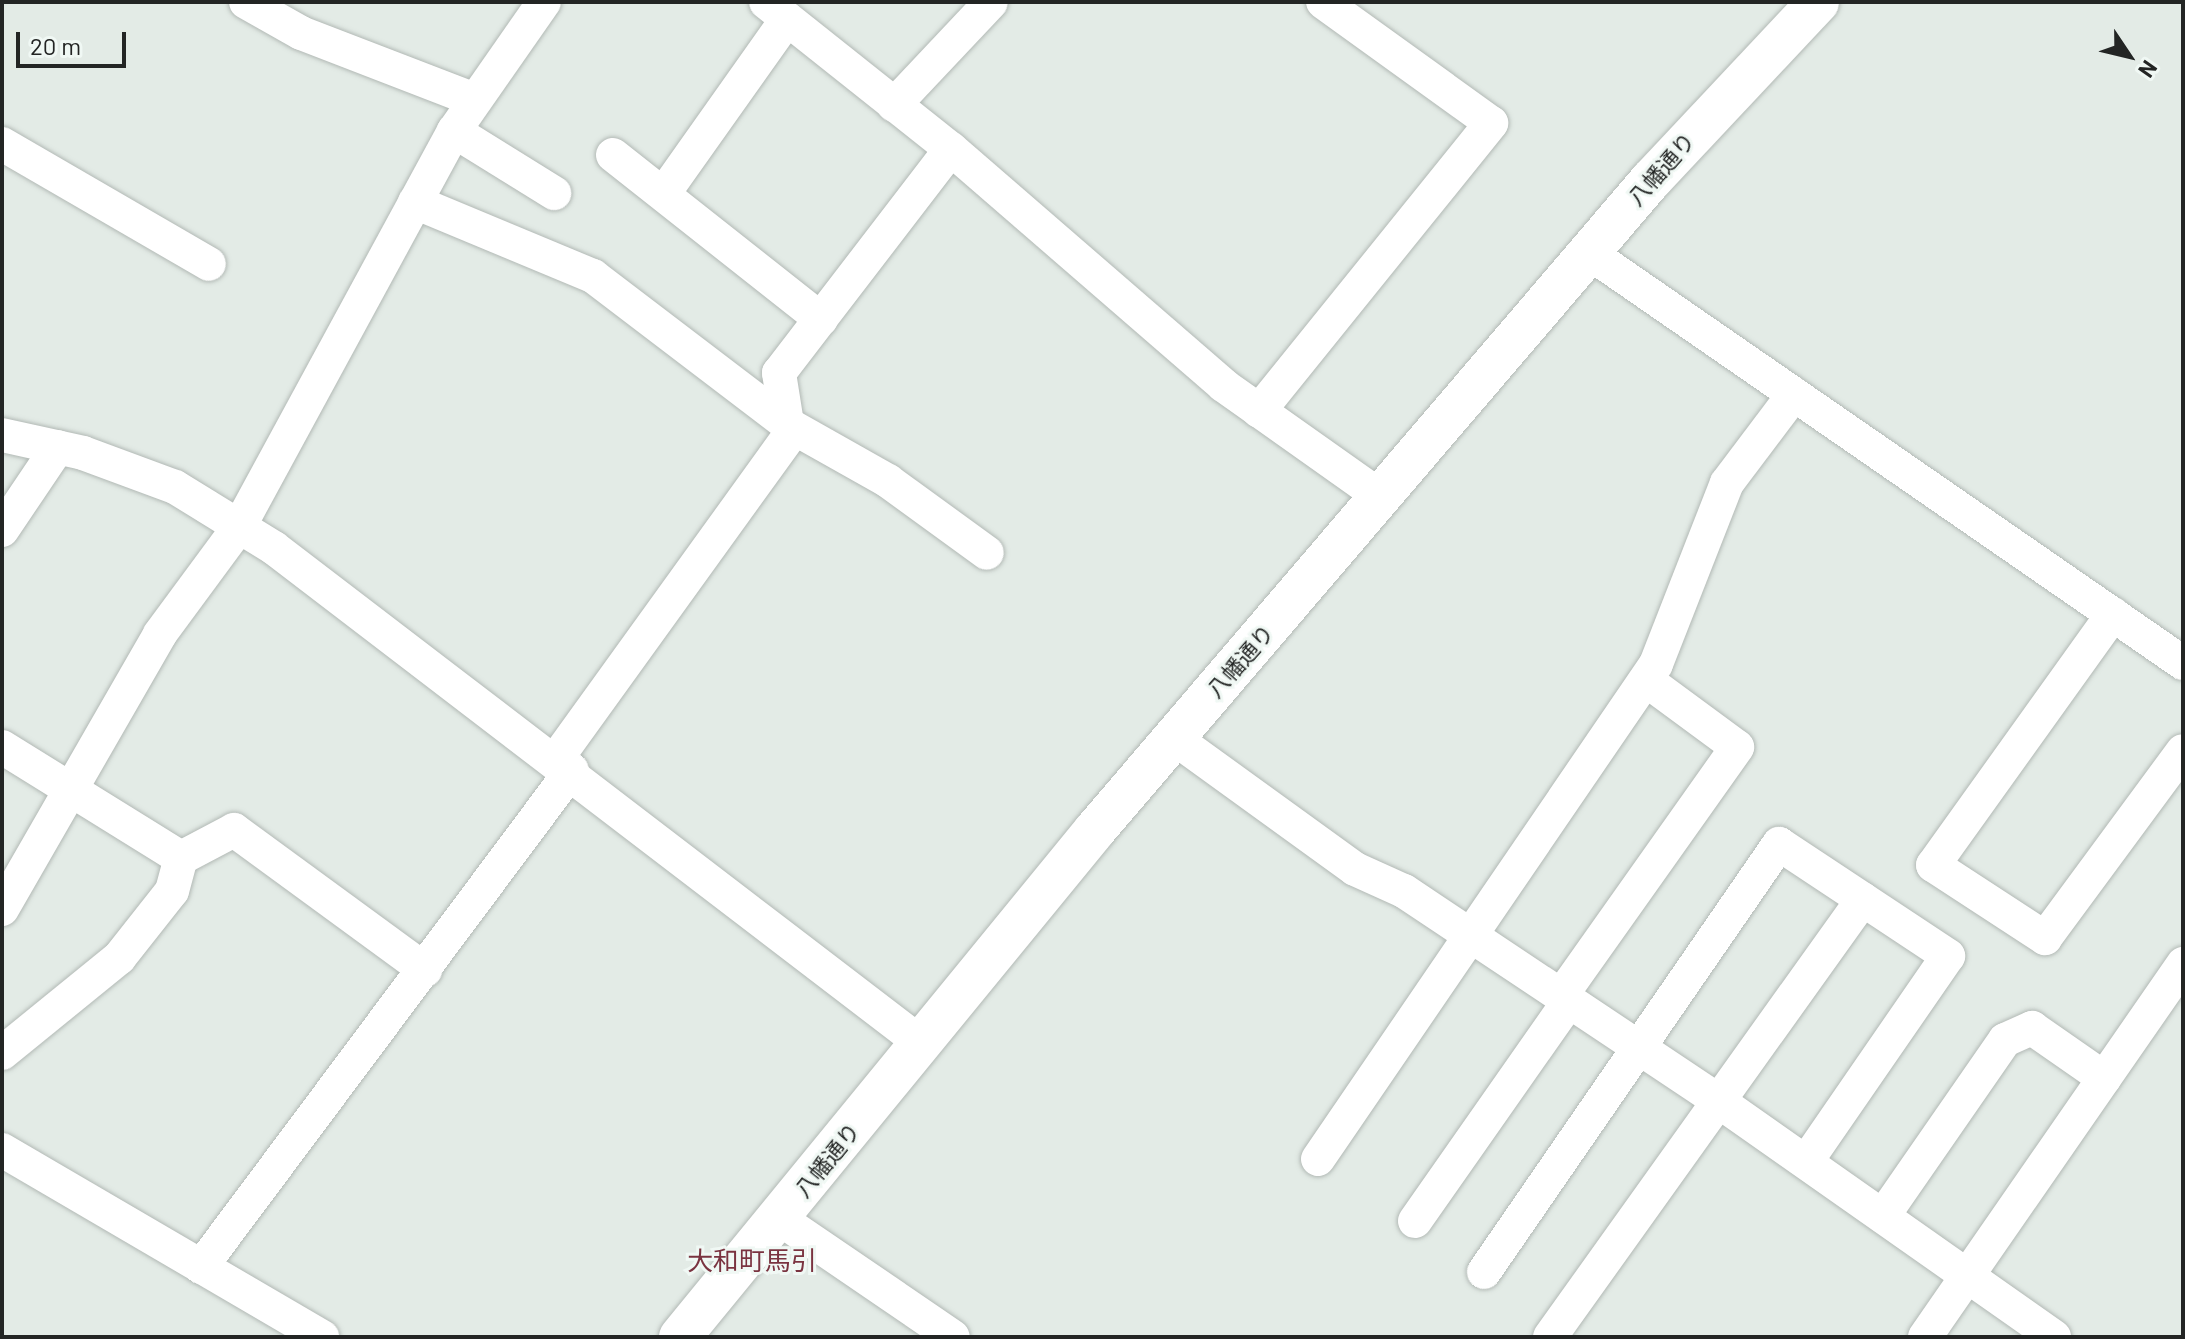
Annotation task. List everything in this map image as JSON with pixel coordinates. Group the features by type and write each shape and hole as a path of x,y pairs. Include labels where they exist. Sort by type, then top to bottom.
{"street":[{"path":"246,2 301,33 475,100"},
{"path":"2,909 68,787 160,634 239,527 454,131 544,2"},
{"path":"894,105 991,2"},
{"path":"1259,411 1491,123 1323,2"},
{"name":"八幡通り","path":"680,1337 1174,738 1588,252 1818,2"},
{"path":"664,193 777,11 951,149 1259,411 1381,497"},
{"path":"454,131 554,193"},
{"path":"2,144 209,264"},
{"path":"201,1267 425,970 789,436 779,373 951,149"},
{"path":"613,155 821,319"},
{"path":"415,202 593,276 787,424 888,481 987,553"},
{"path":"1588,252 2183,663"},
{"path":"1318,1159 1646,680 1727,483 1794,394"},
{"path":"2,435 58,447 175,487 239,527 564,764 921,1043"},
{"path":"2,530 58,447"},
{"path":"2113,614 1933,865 2045,938 2183,751"},
{"path":"1415,1221 1737,747 1646,680"},
{"path":"1174,738 1355,869 1404,891 1717,1100 2054,1337"},
{"path":"2,747 181,858"},
{"path":"2,1053 119,958 172,891 181,858 234,830 425,970"},
{"path":"1484,1272 1779,844 1948,956 1806,1162"},
{"path":"1550,1337 1863,899"},
{"path":"1925,1337 2183,964"},
{"path":"1883,1216 2005,1040 2032,1028 2104,1078"},
{"path":"2,1150 322,1337"},
{"path":"780,1219 953,1337"}],"district":[{"name":"大和町馬引","path":"752,1260"}]}
